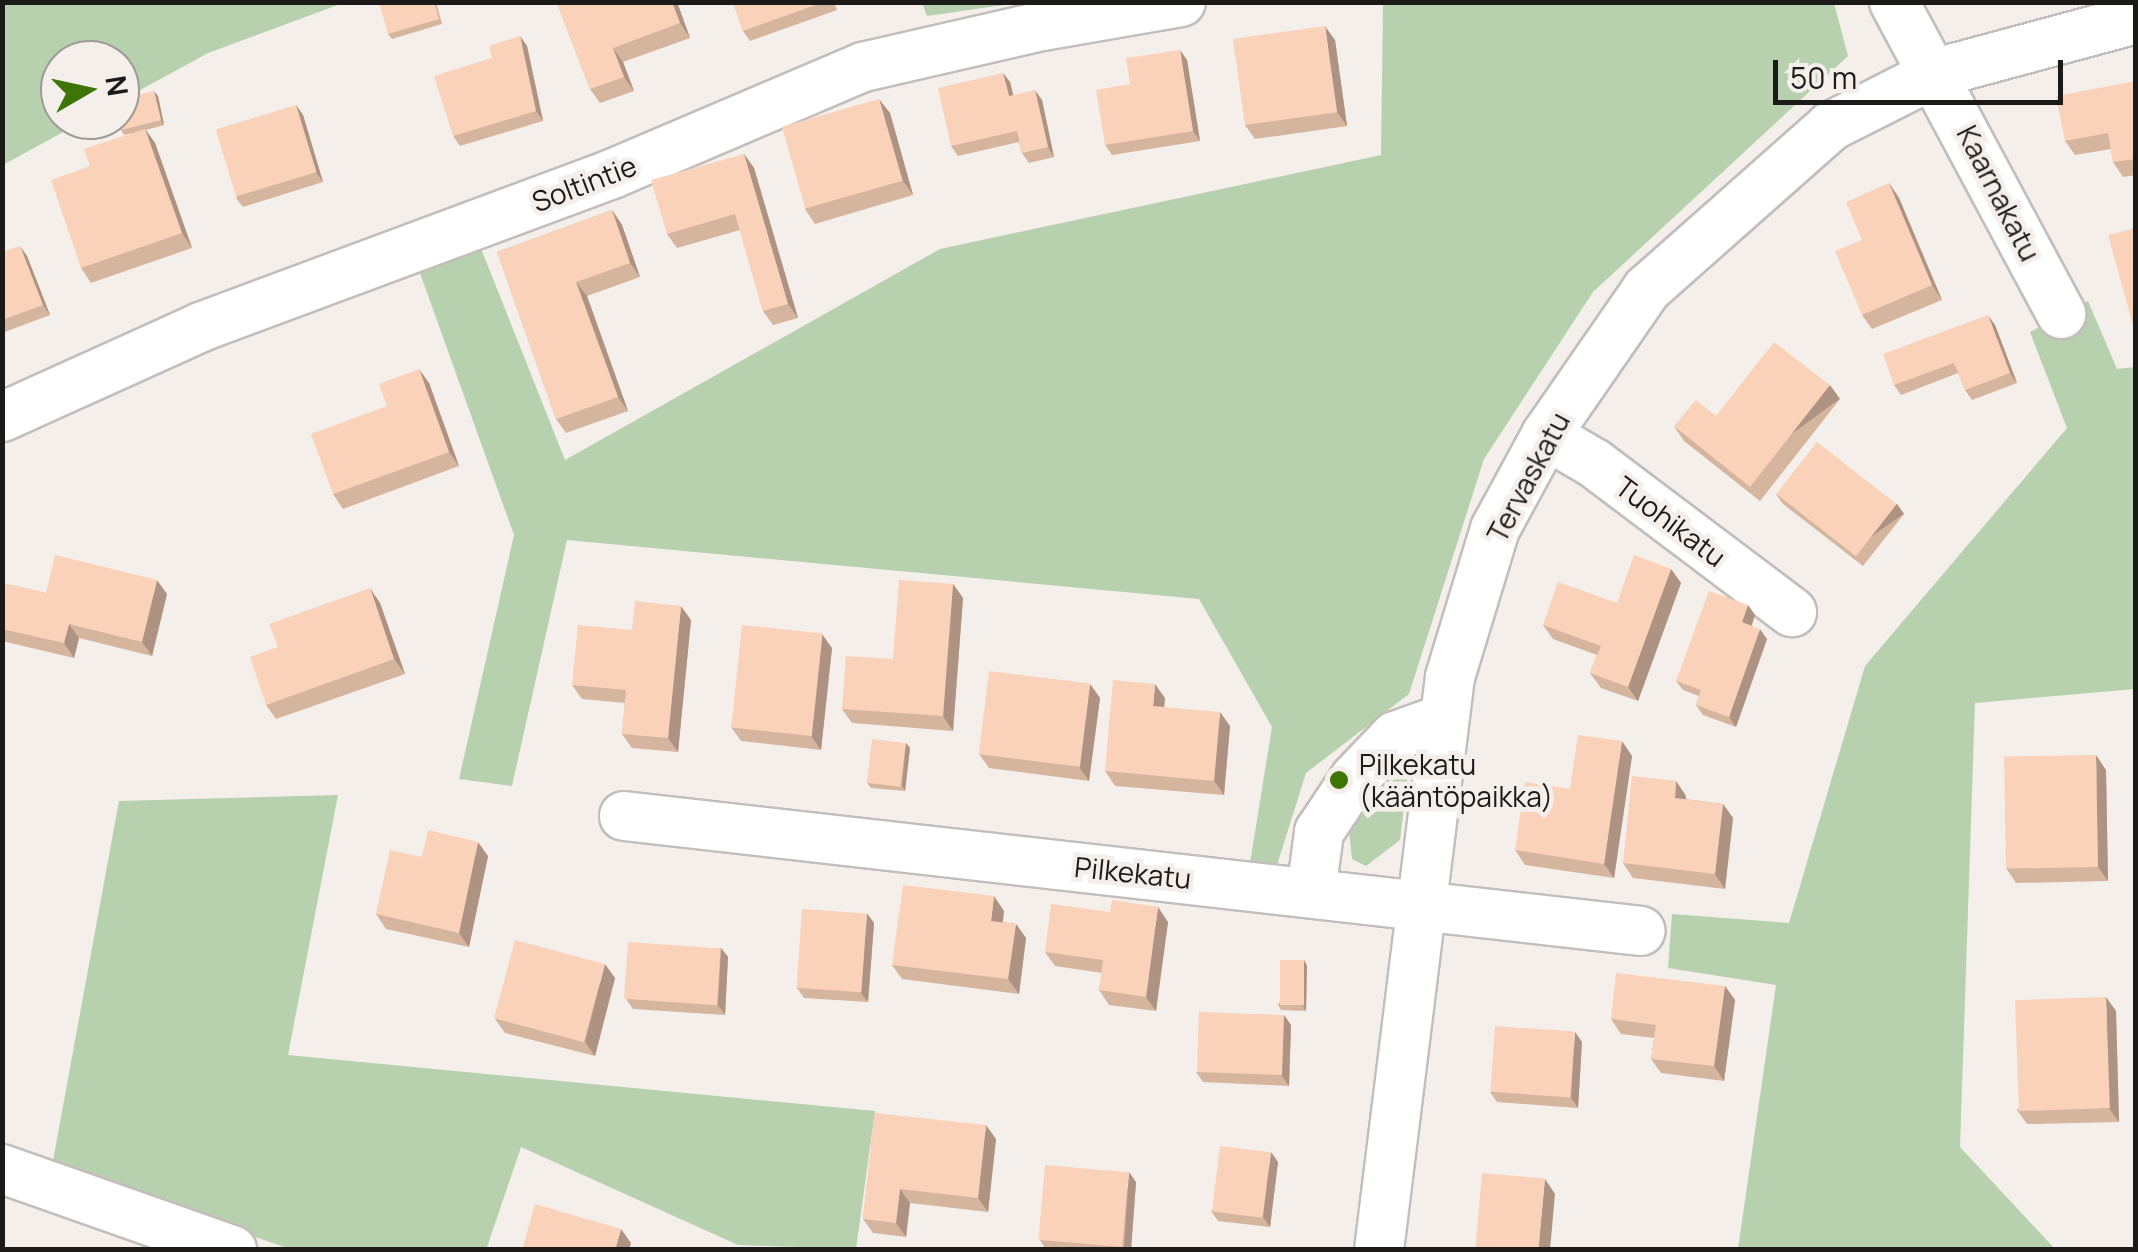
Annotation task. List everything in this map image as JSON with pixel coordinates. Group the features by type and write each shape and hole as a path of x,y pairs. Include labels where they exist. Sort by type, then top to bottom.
{"street":[{"name":"Soltintie","path":"2,417 200,327 612,174 863,67 1181,2"},
{"path":"1894,2 1936,73"},
{"name":"Tervaskatu","path":"1378,1250 1416,906 1443,719 1495,529 1546,436 1647,289 1831,126 1936,73 2136,20"},
{"name":"Kaarnakatu","path":"1936,73 2061,314"},
{"name":"Tuohikatu","path":"1546,436 1594,463 1792,612"},
{"path":"1311,893 1319,832 1355,778 1395,736 1443,719"},
{"name":"Pilkekatu","path":"624,816 1641,932"},
{"path":"2,1169 232,1250"}],"green space":[{"path":"922,2 1018,3 927,16"},
{"path":"343,3 208,53 140,90 140,40 40,40 40,140 49,140 3,165 3,5"},
{"path":"1383,3 1834,3 1848,56 1593,292 1484,459 1409,694 1306,773 1276,868 1250,863 1272,727 1199,599 567,540 512,786 459,779 514,535 416,262 480,246 565,460 940,249 1381,155"},
{"path":"2088,301 2117,369 2135,367 2135,689 1975,703 1960,1147 2055,1249 1738,1249 1776,985 1668,968 1672,914 1789,923 1865,666 2067,428 2030,332"},
{"path":"1409,766 1400,840 1366,866 1352,859 1348,821"},
{"path":"338,795 288,1055 875,1111 856,1249 738,1245 521,1147 486,1250 290,1249 52,1166 119,801"}],"building":[{"path":"379,2 434,2 439,19 388,34"},
{"path":"672,2 680,23 613,48 624,77 590,89 557,3"},
{"path":"733,2 824,2 743,31"},
{"path":"1325,26 1337,112 1245,125 1233,39"},
{"path":"520,36 536,111 453,136 434,76 492,58 489,46"},
{"path":"1180,50 1193,131 1105,145 1096,90 1130,84 1126,58"},
{"path":"1003,73 1009,96 1035,90 1048,147 1022,153 1017,131 951,146 938,88"},
{"path":"2136,81 2136,159 2113,162 2108,133 2065,141 2056,96"},
{"path":"154,91 161,120 140,125 140,94"},
{"path":"879,99 902,181 805,209 782,127"},
{"path":"296,105 316,172 236,197 216,130"},
{"path":"145,129 182,233 81,268 51,180 90,166 84,149 111,140 140,140 140,131"},
{"path":"744,154 788,304 763,311 735,214 667,234 651,180"},
{"path":"1889,183 1932,285 1862,315 1835,251 1862,240 1846,202"},
{"path":"612,210 630,263 576,282 618,397 556,419 497,252"},
{"path":"2136,228 2136,329 2134,329 2108,235"},
{"path":"20,246 43,305 2,320 2,252"},
{"path":"1988,315 2010,373 1965,390 1954,363 1894,385 1883,354"},
{"path":"1774,342 1830,385 1750,487 1674,426 1696,400 1716,416"},
{"path":"419,369 449,452 333,494 311,434 387,406 379,384"},
{"path":"1817,442 1897,504 1856,556 1776,494"},
{"path":"55,555 157,580 142,642 69,624 64,643 2,629 2,583 46,593"},
{"path":"1634,555 1671,569 1628,687 1590,673 1601,646 1543,625 1558,582 1617,603"},
{"path":"899,580 953,584 943,716 842,709 846,656 893,659"},
{"path":"370,588 394,659 266,705 250,657 278,647 269,624"},
{"path":"1709,591 1748,605 1742,622 1760,629 1729,717 1696,705 1701,690 1676,681"},
{"path":"635,601 681,606 668,738 622,734 626,690 572,685 578,625 632,630"},
{"path":"742,625 823,633 812,736 731,727"},
{"path":"989,671 1090,683 1080,767 979,754"},
{"path":"1113,680 1155,684 1153,706 1220,712 1214,781 1105,771"},
{"path":"1578,735 1622,741 1604,864 1515,850 1525,782 1570,789"},
{"path":"872,739 906,743 900,787 867,783"},
{"path":"2096,755 2098,867 2006,869 2004,757"},
{"path":"1632,776 1676,781 1675,798 1723,804 1715,874 1623,863"},
{"path":"428,830 478,842 459,933 376,914 390,850 422,857"},
{"path":"903,885 994,896 991,921 1016,924 1008,979 892,965"},
{"path":"1112,900 1158,907 1146,997 1099,990 1103,960 1045,952 1051,904 1110,912"},
{"path":"802,909 867,914 861,992 796,988"},
{"path":"515,940 605,964 584,1042 494,1018"},
{"path":"628,942 721,948 717,1005 624,999"},
{"path":"1280,960 1304,960 1304,1005 1280,1005"},
{"path":"1616,973 1725,986 1714,1066 1651,1059 1656,1025 1611,1019"},
{"path":"2106,997 2110,1108 2019,1111 2015,1000"},
{"path":"1199,1012 1284,1015 1282,1075 1197,1072"},
{"path":"1495,1026 1575,1032 1570,1097 1490,1092"},
{"path":"875,1113 986,1125 978,1198 900,1189 896,1223 863,1219"},
{"path":"1220,1146 1271,1152 1263,1218 1212,1212"},
{"path":"1045,1165 1129,1172 1122,1247 1038,1240"},
{"path":"1482,1173 1545,1178 1539,1250 1475,1250"},
{"path":"535,1204 621,1229 615,1250 522,1250"}],"place":[{"name":"Pilkekatu (kääntöpaikka)","path":"1339,780"}]}
